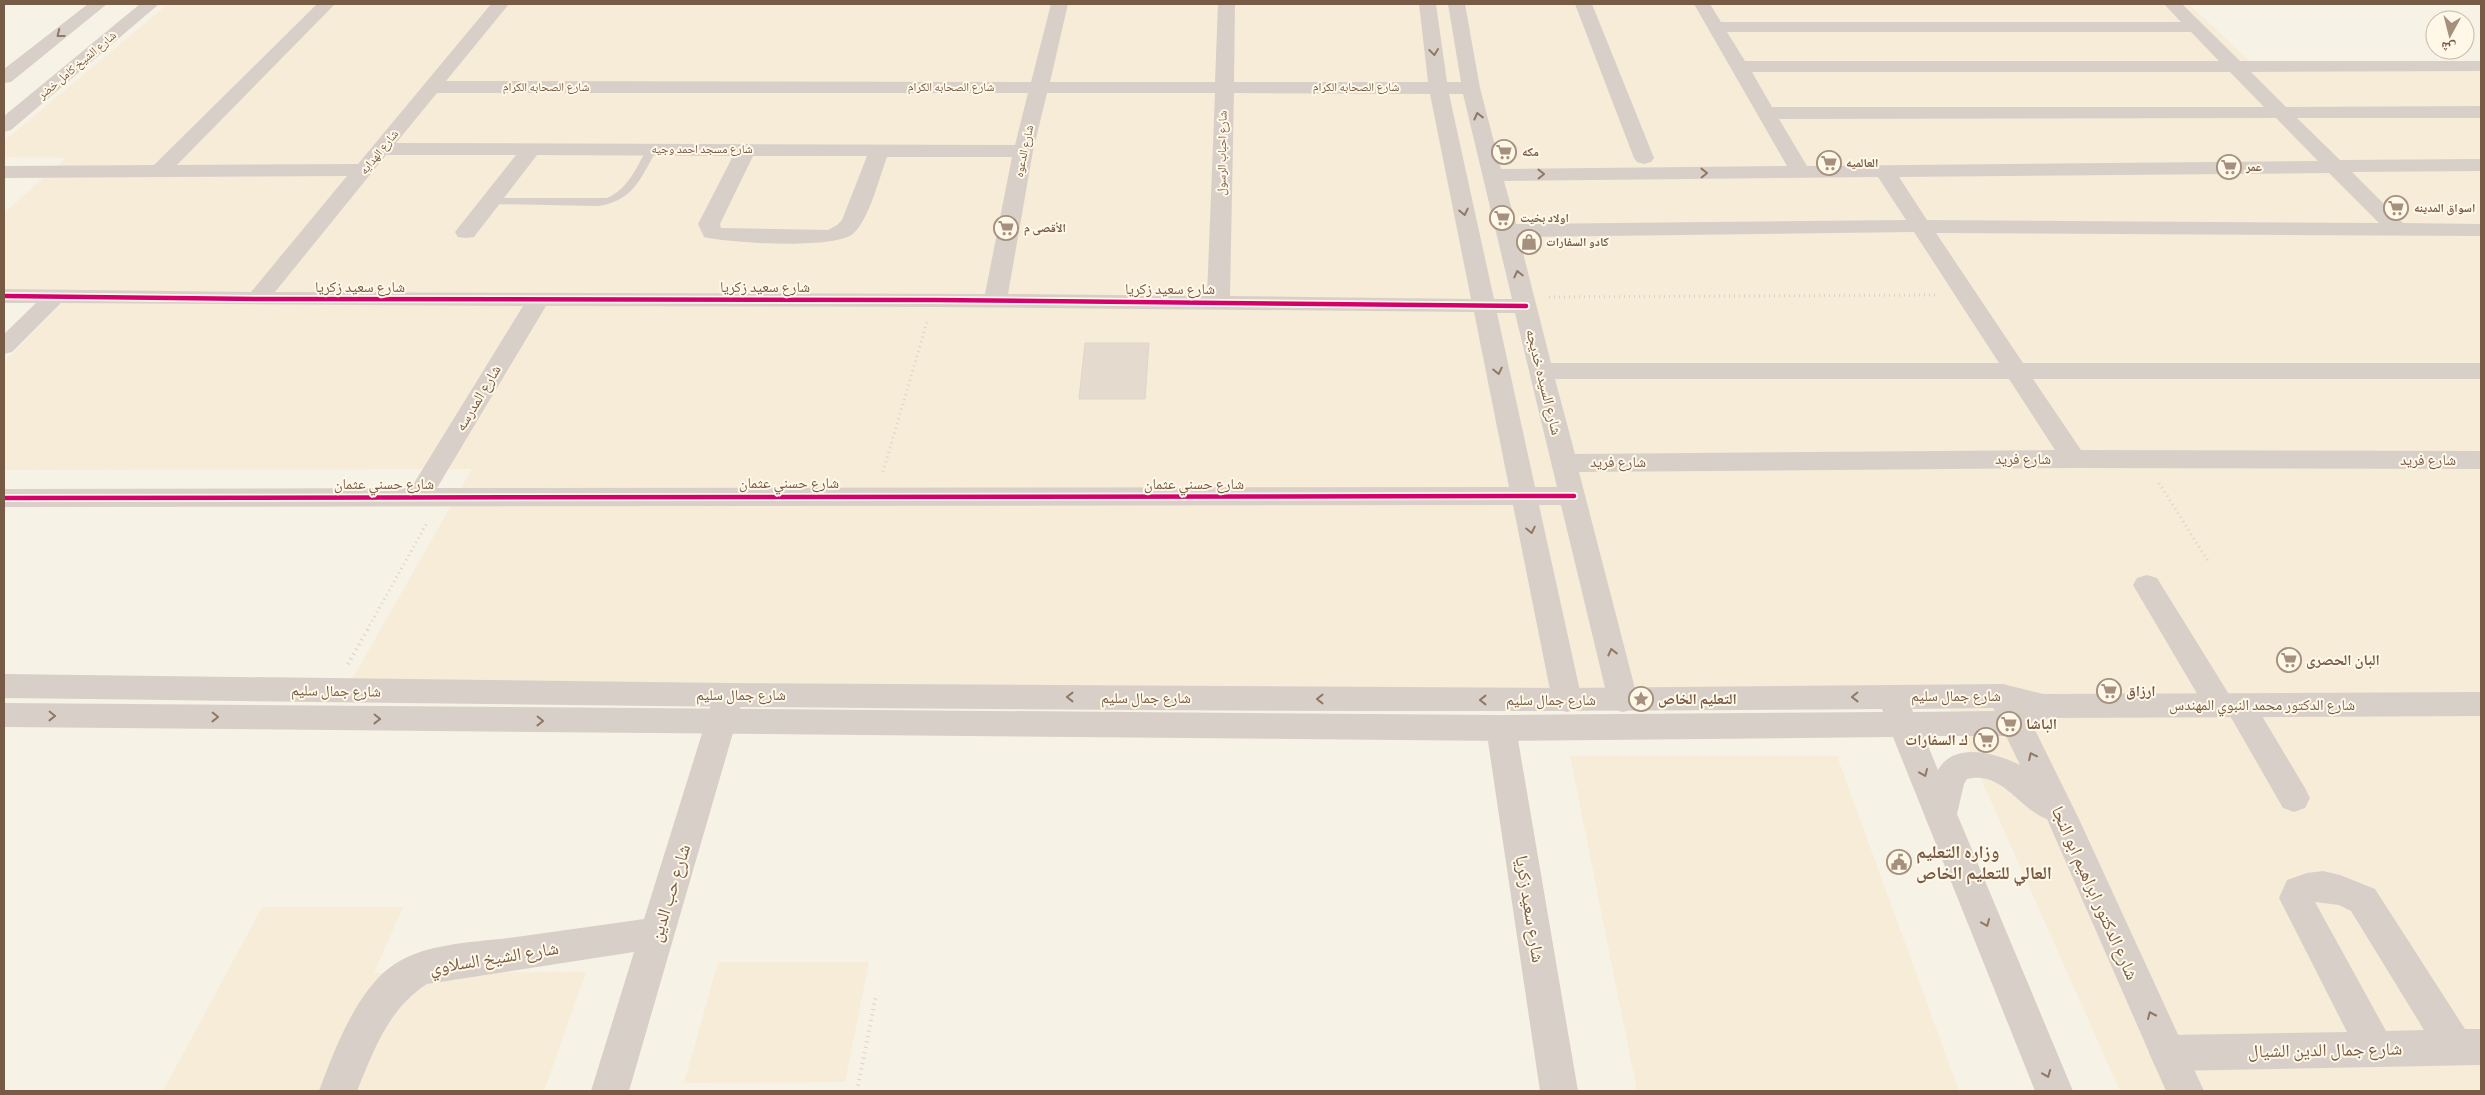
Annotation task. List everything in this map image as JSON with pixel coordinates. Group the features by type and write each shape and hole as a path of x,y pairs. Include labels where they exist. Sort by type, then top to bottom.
{"street":[{"path":"4,78 98,4"},
{"name":"شارع الشيخ كامل خضر","path":"4,126 150,4"},
{"path":"159,172 326,4"},
{"name":"شارع الهدايه","path":"256,300 500,4"},
{"name":"شارع الدعوه","path":"995,301 1023,151 1060,4"},
{"name":"شارع احباب الرسول","path":"1218,302 1227,4"},
{"path":"1428,4 1438,87 1567,700"},
{"name":"شارع السيده خديجه","path":"1457,4 1471,88 1564,463 1574,496 1623,700"},
{"path":"1583,4 1644,158"},
{"path":"1702,4 1797,164"},
{"path":"2173,4 2396,229"},
{"path":"1716,27 2195,27"},
{"path":"1740,67 2481,66"},
{"name":"شارع الصحابه الكرام","path":"431,87 1471,88"},
{"path":"1767,113 2481,112"},
{"name":"شارع مسجد احمد وجيه","path":"381,149 1023,151"},
{"path":"747,149 709,224 712,232 725,235 831,236 845,230 852,222 880,150"},
{"path":"466,232 531,150"},
{"path":"1491,168 1644,158 1797,164 1885,172 2481,165"},
{"path":"1491,168 1797,164"},
{"path":"4,172 364,170"},
{"path":"1885,172 2074,459"},
{"path":"1508,231 1920,226 2481,230"},
{"name":"شارع سعيد زكريا","path":"4,296 256,300 934,300 1484,305 1524,301"},
{"path":"4,348 55,297"},
{"name":"شارع المدرسه","path":"431,496 538,300"},
{"path":"1542,371 2481,371"},
{"name":"شارع فريد","path":"1564,463 2074,459 2481,460"},
{"name":"شارع حسني عثمان","path":"4,498 1574,496"},
{"path":"2147,585 2294,798"},
{"name":"شارع جمال سليم","path":"4,686 333,691 725,709 1501,728 1898,710 2021,708"},
{"name":"شارع جمال سليم","path":"4,715 1567,700 1623,700 1898,710"},
{"name":"شارع الدكتور محمد النبوي المهندس","path":"2021,708 2481,704"},
{"name":"شارع الدكتور ابراهيم ابو النجا","path":"2021,708 2062,817 2186,1091"},
{"name":"شارع حب الدين","path":"610,1091 725,709"},
{"path":"1898,710 2054,1091"},
{"name":"شارع سعيد زكريا","path":"1501,728 1559,1091"},
{"path":"1941,813 1950,778 1956,769 1968,765 1986,766 2011,774 2023,781 2062,817"},
{"path":"2375,1048 2300,908 2296,898 2299,891 2306,887 2338,888 2350,892 2363,900 2468,1047"},
{"name":"شارع الشيخ السلاوي","path":"338,1091 376,1009 392,987 416,970 442,964 658,933"},
{"name":"شارع جمال الدين الشيال","path":"2168,1053 2468,1047"}],"lane":[{"path":"490,201 599,203 614,200 626,194 652,150"}],"path":[{"path":"1524,301 1965,295"},
{"path":"876,496 934,300"},
{"path":"2144,459 2208,560"},
{"path":"333,691 431,496"},
{"path":"857,1091 876,995"}],"shaded area":[{"path":"168,4 2189,4 2251,62 2481,62 2481,1091 2120,1091 1945,698 346,690 472,469 4,470 4,362 72,293 4,292 4,213 66,158 4,157 4,141"},
{"path":"1570,756 1837,756 1959,1091 1637,1091"},
{"path":"262,907 403,907 374,973 586,972 544,1091 163,1091"},
{"path":"718,962 869,962 845,1082 684,1083"}],"building":[{"path":"1085,343 1149,343 1145,399 1079,399"}],"cycle path":[{"path":"4,296 257,299 934,300 1526,306"},
{"path":"4,498 1574,496"}],"place":[{"name":"مكه","path":"1504,152"},
{"name":"العالميه","path":"1829,163"},
{"name":"عمر","path":"2229,167"},
{"name":"اسواق المدينه","path":"2396,208"},
{"name":"اولاد بخيت","path":"1502,218"},
{"name":"الأقصى م","path":"1006,228"},
{"name":"كادو السفارات","path":"1529,242"},
{"name":"البان الحصرى","path":"2289,660"},
{"name":"ارزاق","path":"2109,691"},
{"name":"التعليم الخاص","path":"1641,699"},
{"name":"الباشا","path":"2009,724"},
{"name":"ك السفارات","path":"1986,740"},
{"name":"وزاره التعليم العالي للتعليم الخاص","path":"1899,862"}]}
